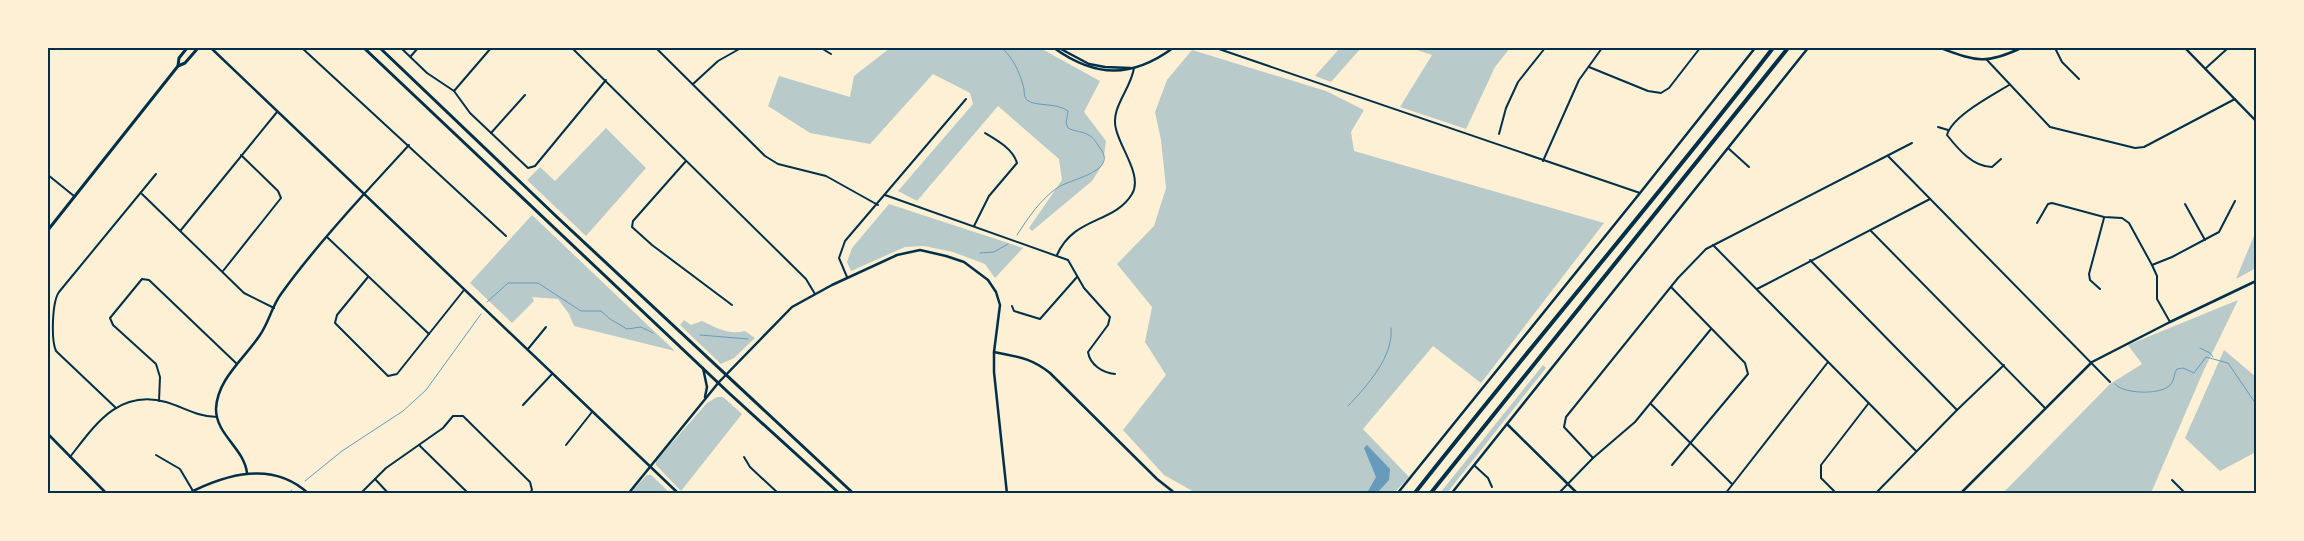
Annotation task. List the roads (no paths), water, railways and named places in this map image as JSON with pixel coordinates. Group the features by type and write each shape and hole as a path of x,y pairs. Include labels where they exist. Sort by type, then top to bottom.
{"highway":[{"path":"1414,494 1773,48"},
{"path":"1430,494 1788,48"}],"main road":[{"path":"178,66 179,58 186,48"},
{"path":"48,230 178,66 186,63 198,48"},
{"path":"364,48 703,368 840,494"},
{"path":"380,48 725,376 854,494"}],"street":[{"path":"211,48 679,494"},
{"path":"302,48 506,236"},
{"path":"401,48 427,73 454,91 464,102 470,113 525,167 533,167 606,80"},
{"path":"411,56 418,48"},
{"path":"454,91 490,48"},
{"path":"572,48 806,279 814,294"},
{"path":"656,48 765,156 778,164 826,176 878,205"},
{"path":"693,84 718,61 741,48"},
{"path":"820,48 832,54"},
{"path":"1054,48 1070,59 1088,67 1112,71 1126,71 1149,62 1173,48"},
{"path":"1059,48 1089,64 1105,67 1132,68"},
{"path":"1216,48 1640,193"},
{"path":"1499,134 1506,108 1518,82 1545,48"},
{"path":"1543,161 1579,80 1602,48"},
{"path":"1588,68 1648,91 1661,93 1669,88 1699,49 1694,48"},
{"path":"1397,494 1755,48"},
{"path":"1451,494 1808,48"},
{"path":"1940,48 1973,59 1987,60 1995,59 2021,48"},
{"path":"2055,48 2062,62 2079,79"},
{"path":"2184,48 2256,120"},
{"path":"2206,68 2228,48"},
{"path":"1987,60 2050,127 2135,148 2144,147 2235,99"},
{"path":"1057,255 1064,240 1071,233 1108,214 1126,202 1135,188 1136,179 1115,128 1118,107 1133,78 1132,68"},
{"path":"2000,159 1992,168 1980,165 1965,155 1947,135 1948,130 1972,108 2009,85"},
{"path":"491,133 526,95"},
{"path":"847,278 839,258 841,248 966,100"},
{"path":"180,231 240,155 277,112"},
{"path":"1938,127 1948,130"},
{"path":"974,226 989,196 1017,162 1014,154 995,138 985,133"},
{"path":"1593,458 1564,427 1566,417 1671,287 1706,249 1912,143"},
{"path":"247,473 243,459 224,434 217,417 220,389 264,330 280,296 327,237 409,145"},
{"path":"1728,148 1748,166"},
{"path":"223,271 281,198 278,191 240,155"},
{"path":"1887,155 2110,382"},
{"path":"686,161 633,222 632,227 641,236 732,305"},
{"path":"116,408 56,351 53,342 55,302 59,292 142,194 156,174"},
{"path":"48,175 74,196"},
{"path":"142,194 244,293 274,308"},
{"path":"885,195 1057,255 1072,265 1077,277 1089,295 1110,317 1108,325 1089,348 1090,359 1104,373 1114,374"},
{"path":"1757,289 1930,199"},
{"path":"2152,265 2220,232 2235,201"},
{"path":"2037,223 2048,204 2052,202 2104,217 2122,218 2129,223 2152,265 2156,276 2157,299 2170,322"},
{"path":"2185,204 2205,240"},
{"path":"2100,289 2090,280 2089,274 2104,217"},
{"path":"1871,231 2045,408"},
{"path":"327,237 429,334"},
{"path":"1713,245 1916,451"},
{"path":"628,494 719,382 784,315 814,294 882,260 920,250 964,262 988,280 996,292 1000,305 994,352 994,372 1007,494"},
{"path":"1810,260 1957,410"},
{"path":"368,277 337,315 335,323 386,374 392,376 397,374 465,290"},
{"path":"1012,306 1014,312 1040,319 1077,277"},
{"path":"159,400 158,368 113,325 110,318 142,279 149,280 237,364"},
{"path":"1960,494 2092,362 2256,281"},
{"path":"1671,287 1745,363 1748,370 1748,374 1672,465"},
{"path":"528,349 546,327"},
{"path":"1558,494 1567,482 1635,422 1712,329"},
{"path":"994,352 1036,362 1050,373 1157,480 1176,494"},
{"path":"1725,494 1828,362"},
{"path":"1875,494 2004,365"},
{"path":"703,368 707,387 705,399"},
{"path":"523,405 553,373"},
{"path":"70,457 100,418 129,402 159,400 186,411 217,417"},
{"path":"1651,404 1732,484"},
{"path":"1837,494 1821,478 1821,465 1868,404"},
{"path":"566,446 593,411"},
{"path":"360,494 386,468 443,428 453,416 463,416 530,482 532,490 529,494"},
{"path":"1507,424 1578,494"},
{"path":"48,434 107,494"},
{"path":"419,445 469,494"},
{"path":"156,455 180,469 193,491"},
{"path":"744,457 750,467 779,494"},
{"path":"1474,466 1488,478 1492,487"},
{"path":"187,494 226,477 247,473 270,474 288,479 309,494"},
{"path":"375,479 389,494"},
{"path":"2172,480 2186,494"}],"water":[{"path":"1367,445 1390,469 1389,480 1377,493 1367,493 1376,477 1364,448"}],"waterway":[{"path":"1002,48 1012,60 1017,70 1027,100 1058,106 1068,111 1066,123 1068,128 1085,133 1091,137 1104,156 1103,163 1098,169 1057,188 1045,198 1017,235"},
{"path":"980,253 994,252 1008,244"},
{"path":"487,302 508,283 538,283 581,311 601,311 627,329 641,327 653,333"},
{"path":"305,481 342,451 403,411 426,390 481,314"},
{"path":"1348,406 1371,380 1384,360 1391,339 1391,328"},
{"path":"700,335 748,339"},
{"path":"2200,348 2210,353 2213,357"},
{"path":"2115,384 2125,390 2141,392 2164,389 2171,384 2177,369 2183,368 2194,373 2206,357 2228,363 2256,404"},
{"path":"287,494 292,490"}]}
